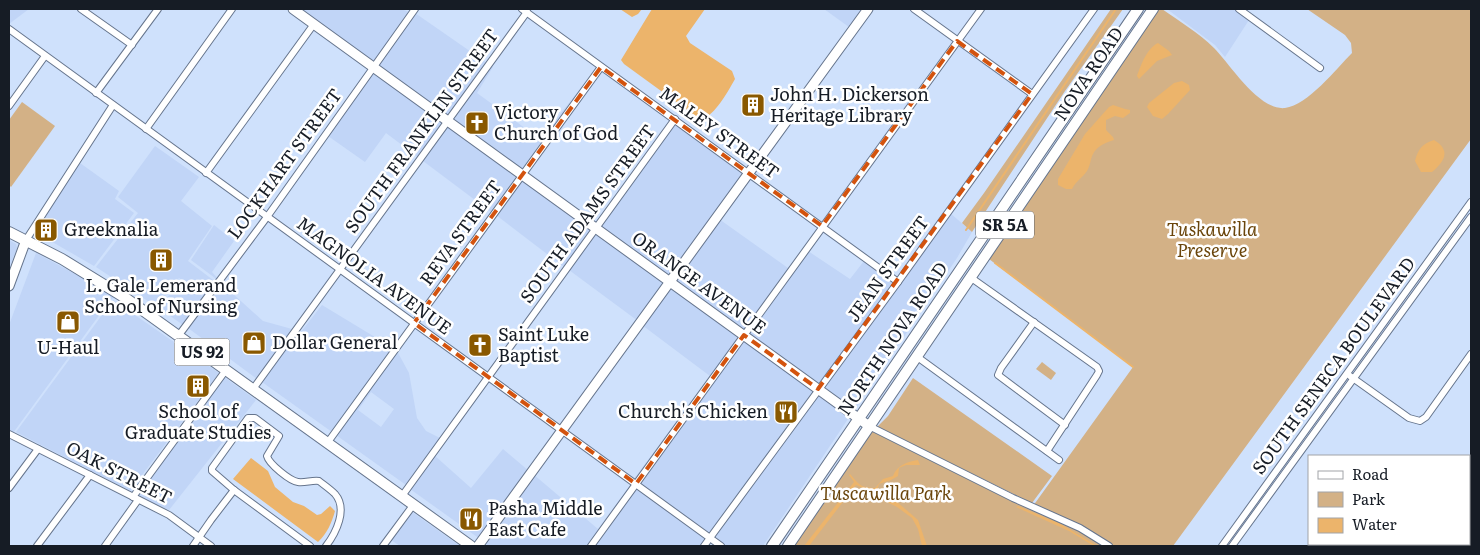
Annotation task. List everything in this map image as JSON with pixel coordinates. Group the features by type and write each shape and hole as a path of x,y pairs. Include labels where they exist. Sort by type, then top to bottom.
{"main road":[{"name":"NOVA ROAD","path":"1041,150 1138,9"},
{"name":"NOVA ROAD","path":"1051,158 1153,9"},
{"path":"1102,83 1103,59"},
{"path":"1090,100 1094,83 1092,75"},
{"name":"NORTH NOVA ROAD","path":"772,546 1041,150"},
{"name":"NORTH NOVA ROAD","path":"788,546 1051,158"},
{"name":"US 92","path":"9,232 62,259 106,285 179,335 471,546"},
{"path":"969,255 970,277"},
{"path":"958,272 960,280 959,293"}],"street":[{"path":"81,9 132,45"},
{"path":"96,93 158,9"},
{"path":"146,129 232,9"},
{"name":"ORANGE AVENUE","path":"293,9 869,426 1014,498 1080,528 1108,546"},
{"name":"LOCKHART STREET","path":"179,335 267,217 414,9"},
{"path":"478,546 868,9"},
{"path":"914,9 1032,94"},
{"path":"591,546 981,9"},
{"name":"JEAN STREET","path":"704,546 898,282 1094,9"},
{"path":"1239,9 1320,68"},
{"name":"MALEY STREET","path":"524,11 898,282"},
{"name":"SOUTH FRANKLIN STREET","path":"253,389 448,121 524,11"},
{"path":"206,173 314,24"},
{"name":"MAGNOLIA AVENUE","path":"9,30 721,546"},
{"path":"9,106 45,56"},
{"name":"REVA STREET","path":"328,442 602,67"},
{"path":"9,286 26,240 113,105"},
{"name":"SOUTH ADAMS STREET","path":"402,496 675,119"},
{"name":"SOUTH SENECA BOULEVARD","path":"1222,546 1471,202"},
{"path":"1462,215 1471,220"},
{"name":"SOUTH SENECA BOULEVARD","path":"1232,546 1353,378 1471,220"},
{"path":"970,277 1097,367 1099,371 1047,451"},
{"path":"1406,293 1412,298"},
{"path":"1034,322 998,374 1065,425"},
{"path":"1347,374 1409,418 1420,421 1426,417 1471,354"},
{"path":"916,356 1059,460"},
{"path":"105,546 135,499 226,370"},
{"path":"310,546 234,490 212,471 212,468 248,418 255,418 279,436 267,456 268,461 296,482 314,480 327,486 338,498 341,513 338,524 326,546"},
{"name":"OAK STREET","path":"9,434 169,515 211,546"},
{"path":"1297,443 1303,448"},
{"path":"9,488 38,449"},
{"path":"37,546 90,475"},
{"path":"193,546 234,490"},
{"path":"383,546 414,504"},
{"path":"1238,524 1245,528"}],"highlighted area":[{"path":"957,41 1032,94 818,389 744,335 636,484 414,323 601,67 822,226"}],"shaded area":[{"path":"9,9 29,9 9,24"},
{"path":"298,9 401,9 409,12 373,63"},
{"path":"824,9 863,9 849,27"},
{"path":"1167,9 1234,9 1249,20 1225,57 1215,45"},
{"path":"415,13 487,63 448,117 378,66"},
{"path":"491,66 493,67 477,93 540,139 593,73 521,170 452,120"},
{"path":"374,71 444,122 418,157 386,133 365,162 328,136"},
{"path":"676,123 744,173 670,278 600,227"},
{"path":"449,125 518,175 491,212 423,161"},
{"path":"155,146 199,177 181,201 212,226 188,261 213,280 202,294 179,278 157,307 96,267 138,213 118,197"},
{"path":"80,163 119,191 115,199 134,213 94,266 35,232"},
{"path":"522,178 592,229 564,267 496,215"},
{"path":"950,213 972,232 957,258 854,411 822,388"},
{"path":"719,219 788,268 791,265 744,331 674,281"},
{"path":"214,225 234,241 212,272 218,279 183,325 159,308 180,281 202,296 215,282 215,278 191,260"},
{"path":"596,232 666,283 638,321 569,270"},
{"path":"9,240 16,244 17,248 9,269"},
{"path":"808,251 850,279 864,261 894,283 818,385 748,334"},
{"path":"36,253 96,285 118,300 111,299 13,433 9,430 9,325"},
{"path":"221,283 263,321 292,329 257,379 188,328"},
{"path":"671,286 740,336 636,480 634,479 710,376 642,325"},
{"path":"113,300 219,373 130,491 16,432"},
{"path":"322,305 393,348 332,432 262,382 298,331 301,332"},
{"path":"745,339 814,390 710,534 640,483"},
{"path":"397,351 409,373 417,418 426,431 440,438 406,485 336,435","holes":["371,392 394,409 381,427 358,410"]},
{"path":"224,377 256,400 169,510 137,496"},
{"path":"819,393 850,416 763,546 727,546 714,537"},
{"path":"503,449 529,471 480,539 410,489 434,455 471,488"},
{"path":"533,474 598,529 632,485 588,546 489,546 484,543"},
{"path":"636,488 706,539 701,546 595,546"},
{"path":"412,512 460,546 400,546 391,540"}],"green space":[{"path":"1111,9 1123,9 1065,91 972,232 962,223"},
{"name":"Tuskawilla Preserve","path":"1153,9 1162,9 1202,37 1255,95 1275,107 1285,108 1303,100 1312,93 1352,53 1351,43 1345,35 1307,9 1471,9 1471,139 1173,546 788,546 869,426 1033,506 1133,367 985,256"},
{"path":"22,102 55,126 11,187 9,185 9,120"},
{"path":"1042,362 1056,373 1051,380 1036,369"},
{"path":"913,378 1052,476 1032,503 877,427 888,416"}],"water":[{"path":"620,9 642,9 632,17"},
{"path":"652,9 705,9 686,36 690,43 732,71 735,79 725,97 712,113 701,120 621,60"},
{"path":"1158,43 1172,55 1157,61 1139,79 1137,76 1145,57 1154,45"},
{"path":"1182,81 1189,85 1190,90 1162,119 1153,116 1147,107 1149,103 1174,83"},
{"path":"1113,105 1130,110 1130,113 1123,118 1115,116 1106,120 1106,130 1114,140 1103,144 1097,149 1092,155 1087,171 1072,189 1066,189 1058,185 1058,179 1085,134"},
{"path":"1434,140 1443,148 1443,160 1432,172 1421,172 1415,161 1418,153 1426,143"},
{"path":"251,458 268,471 275,487 293,502 304,506 317,515 330,506 335,511 329,528 318,542 233,479"},
{"path":"918,460 920,465 906,465 899,468 906,463"},
{"path":"899,468 898,476 879,484 877,490 884,496 896,501 918,520 927,546 922,546 918,529 912,518 878,495 856,485 809,546 804,546 854,482 850,474 860,485 875,488 883,479 893,476"},
{"path":"1018,506 1061,524 1097,546 1016,507"}],"waterway":[{"path":"966,230 1116,9"},
{"path":"995,263 1133,367"}],"place":[{"name":"John H. Dickerson Heritage Library","path":"753,105"},
{"name":"Victory Church of God","path":"477,123"},
{"name":"Greeknalia","path":"46,230"},
{"name":"L. Gale Lemerand School of Nursing","path":"161,260"},
{"name":"U-Haul","path":"68,322"},
{"name":"Dollar General","path":"254,343"},
{"name":"Saint Luke Baptist","path":"480,345"},
{"name":"School of Graduate Studies","path":"198,386"},
{"name":"Church's Chicken","path":"786,412"},
{"name":"Pasha Middle East Cafe","path":"471,519"}],"park label":[{"name":"Tuscawilla Park","path":"886,494"}]}
